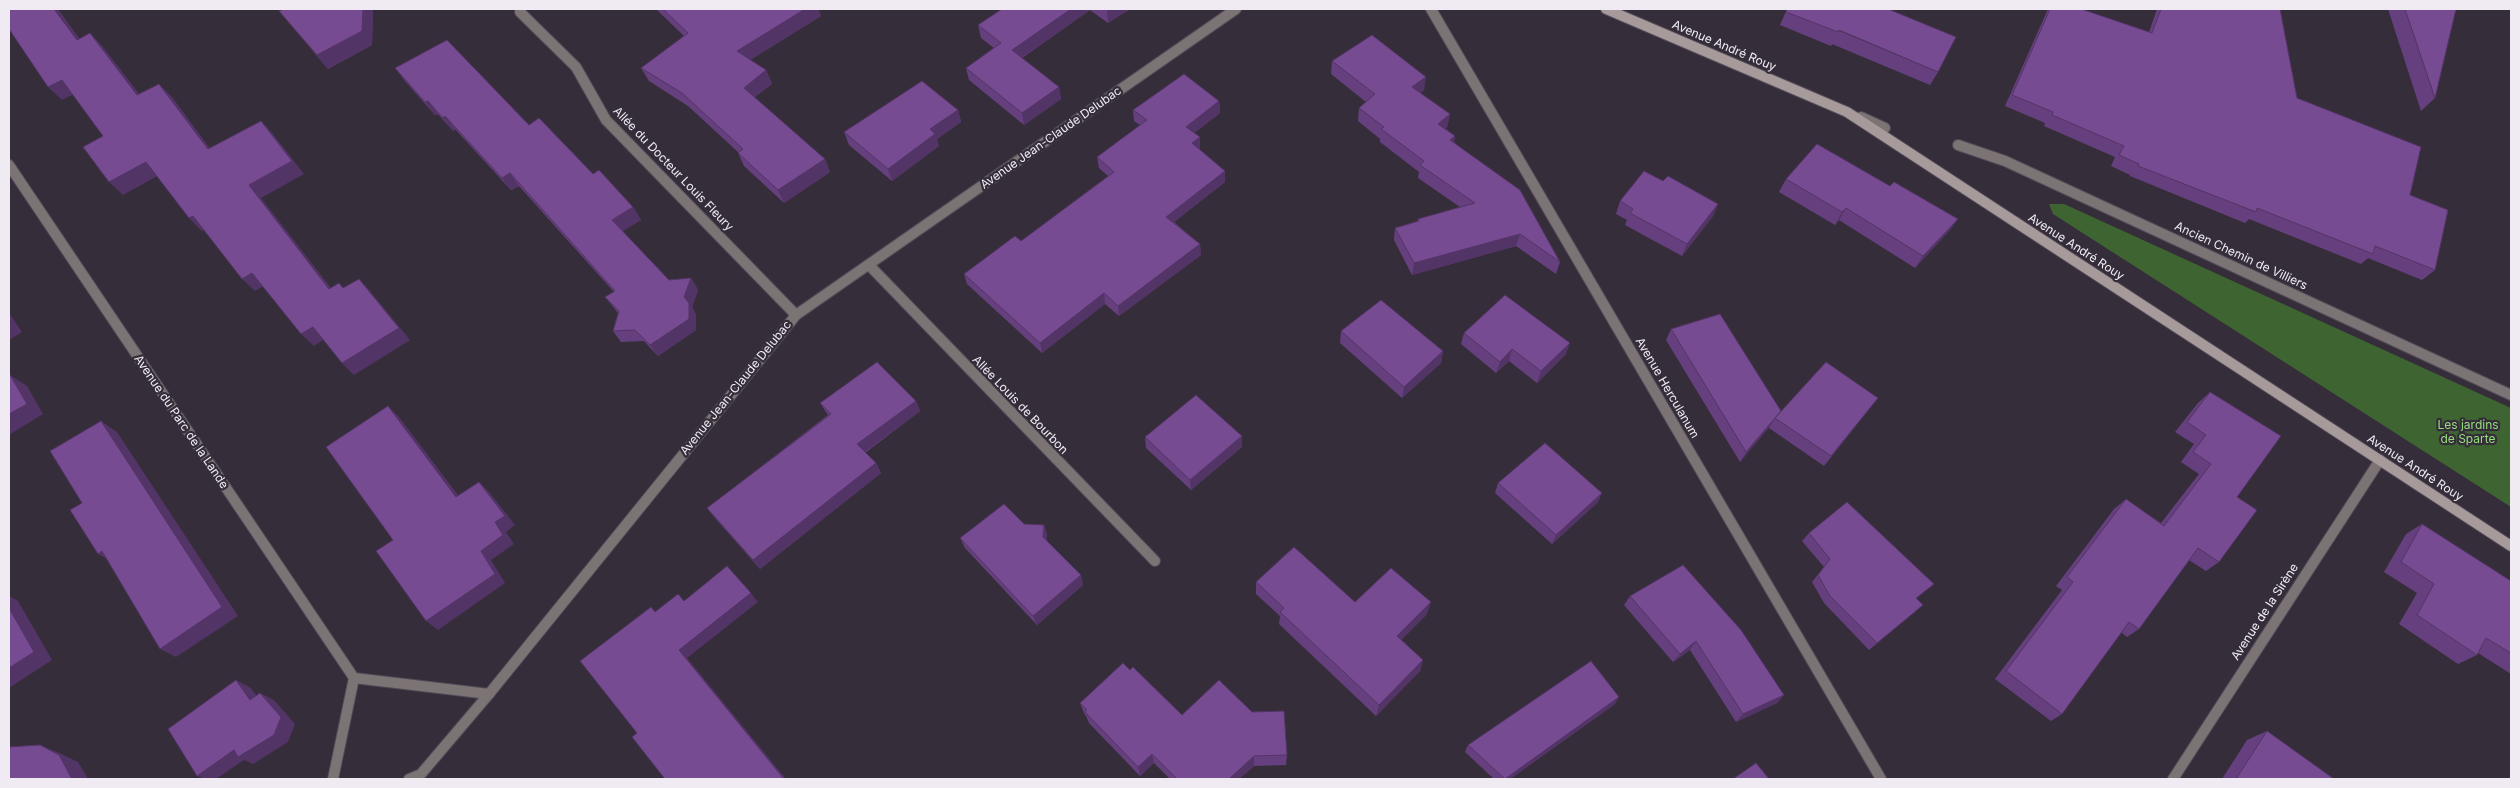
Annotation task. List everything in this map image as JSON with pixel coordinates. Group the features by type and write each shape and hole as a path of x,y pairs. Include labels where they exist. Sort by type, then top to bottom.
{"main road":[{"name":"Avenue André Rouy","path":"1606,9 1846,112 2511,546"}],"street":[{"name":"Avenue Jean-Claude Delubac","path":"409,779 423,776 796,315 1236,9"},
{"name":"Avenue Herculanum","path":"1432,9 1881,779"},
{"name":"Allée du Docteur Louis Fleury","path":"520,12 576,67 606,120 796,315"},
{"path":"1846,112 1885,128"},
{"name":"Ancien Chemin de Villiers","path":"1958,145 2014,165 2511,395"},
{"name":"Avenue du Parc de la Lande","path":"9,165 354,678"},
{"name":"Allée Louis de Bourbon","path":"869,265 1155,561"},
{"name":"Avenue de la Sirène","path":"2173,779 2380,460"},
{"path":"333,779 354,678 489,694"}],"green space":[{"name":"Les jardins de Sparte","path":"2049,204 2064,204 2511,408 2511,507 2053,214"}],"building":[{"path":"9,9 54,9 77,40 90,33 137,95 159,84 208,149 261,121 292,161 249,185 329,289 339,283 343,288 359,279 399,328 342,363 313,327 301,334 252,273 242,279 193,216 189,218 146,162 109,182 83,147 103,136 62,80 48,87 9,29"},
{"path":"284,9 363,9 362,31 317,55 279,11"},
{"path":"663,9 805,9 737,51 766,70 744,88 825,159 778,190 738,153 743,149 682,93 641,68 688,33"},
{"path":"1002,9 1071,9 1012,50 1059,87 1022,113 966,68 1001,43 978,25"},
{"path":"1787,9 1888,9 1956,37 1938,72 1839,30 1838,32 1786,12"},
{"path":"2050,9 2081,9 2152,33 2161,9 2280,9 2297,98 2421,147 2410,195 2448,210 2435,270 2375,246 2373,254 2257,208 2256,212 2138,166 2139,164 2119,155 2124,146 2052,115 2053,112 2012,95"},
{"path":"2405,9 2456,9 2435,98"},
{"path":"1372,35 1426,77 1412,87 1450,114 1438,124 1455,136 1450,140 1520,190 1560,262 1520,234 1414,263 1395,228 1419,221 1418,219 1475,203 1420,165 1424,161 1381,129 1384,127 1359,108 1375,94 1332,61"},
{"path":"447,40 529,125 539,118 593,174 599,170 633,207 612,220 669,280 691,278 684,297 689,303 689,319 650,345 635,330 613,331 619,311 605,297 615,291 510,173 502,178 445,116 443,118 428,101 425,102 395,68"},
{"path":"1184,74 1219,101 1186,127 1200,137 1192,143 1225,171 1166,217 1200,244 1118,306 1104,293 1040,343 964,274 1015,236 1021,241 1114,172 1097,157 1147,120 1133,110"},
{"path":"922,81 958,110 930,129 935,134 888,169 844,132"},
{"path":"1817,144 1890,186 1894,182 1958,219 1923,256 1846,208 1842,212 1786,179"},
{"path":"1644,171 1663,181 1668,176 1718,204 1687,244 1630,213 1633,209 1620,201"},
{"path":"1505,295 1570,343 1541,371 1512,349 1500,362 1464,333"},
{"path":"1381,300 1443,351 1404,387 1341,331"},
{"path":"1720,314 1781,411 1746,452 1671,329"},
{"path":"877,362 916,401 857,444 876,463 753,560 707,508 831,414 820,403"},
{"path":"1826,362 1878,398 1831,456 1775,418"},
{"path":"9,376 27,404 9,414"},
{"path":"2210,392 2281,436 2237,497 2257,510 2219,562 2198,548 2139,629 2129,622 2062,714 2006,671 2073,582 2067,577 2126,499 2164,526 2211,464 2193,452 2206,435 2187,422"},
{"path":"1196,395 1242,436 1190,480 1145,437"},
{"path":"388,406 456,497 479,482 505,516 495,522 503,535 481,551 495,574 426,621 376,551 393,540 326,447"},
{"path":"101,421 222,607 160,649 102,551 98,554 70,510 82,503 50,451"},
{"path":"1545,443 1602,493 1556,535 1498,483"},
{"path":"1847,502 1934,584 1916,598 1923,605 1877,643 1830,596 1818,575 1830,559 1809,533"},
{"path":"1004,504 1024,524 1044,525 1043,537 1081,575 1033,616 960,538"},
{"path":"2422,524 2511,581 2511,653 2486,638 2477,655 2417,615 2434,584 2401,562"},
{"path":"1294,547 1355,602 1391,568 1431,602 1397,636 1423,660 1379,705 1280,612 1284,608 1256,582"},
{"path":"1683,565 1741,630 1784,695 1743,714 1696,641 1680,654 1630,596"},
{"path":"727,566 751,593 679,650 784,779 665,779 632,737 637,733 580,661 651,607 655,612 678,594 684,601"},
{"path":"9,608 34,652 9,668"},
{"path":"1591,661 1619,697 1505,779 1468,745"},
{"path":"1123,663 1130,670 1133,667 1182,715 1219,680 1252,712 1284,711 1287,755 1254,756 1229,779 1177,779 1152,754 1138,767 1085,712 1087,710 1080,703"},
{"path":"236,680 250,700 260,693 281,717 274,735 238,757 234,750 197,776 168,729"},
{"path":"2267,731 2334,779 2236,779"},
{"path":"40,745 59,755 72,779 9,779 9,747"},
{"path":"1756,763 1769,779 1733,779"}]}
